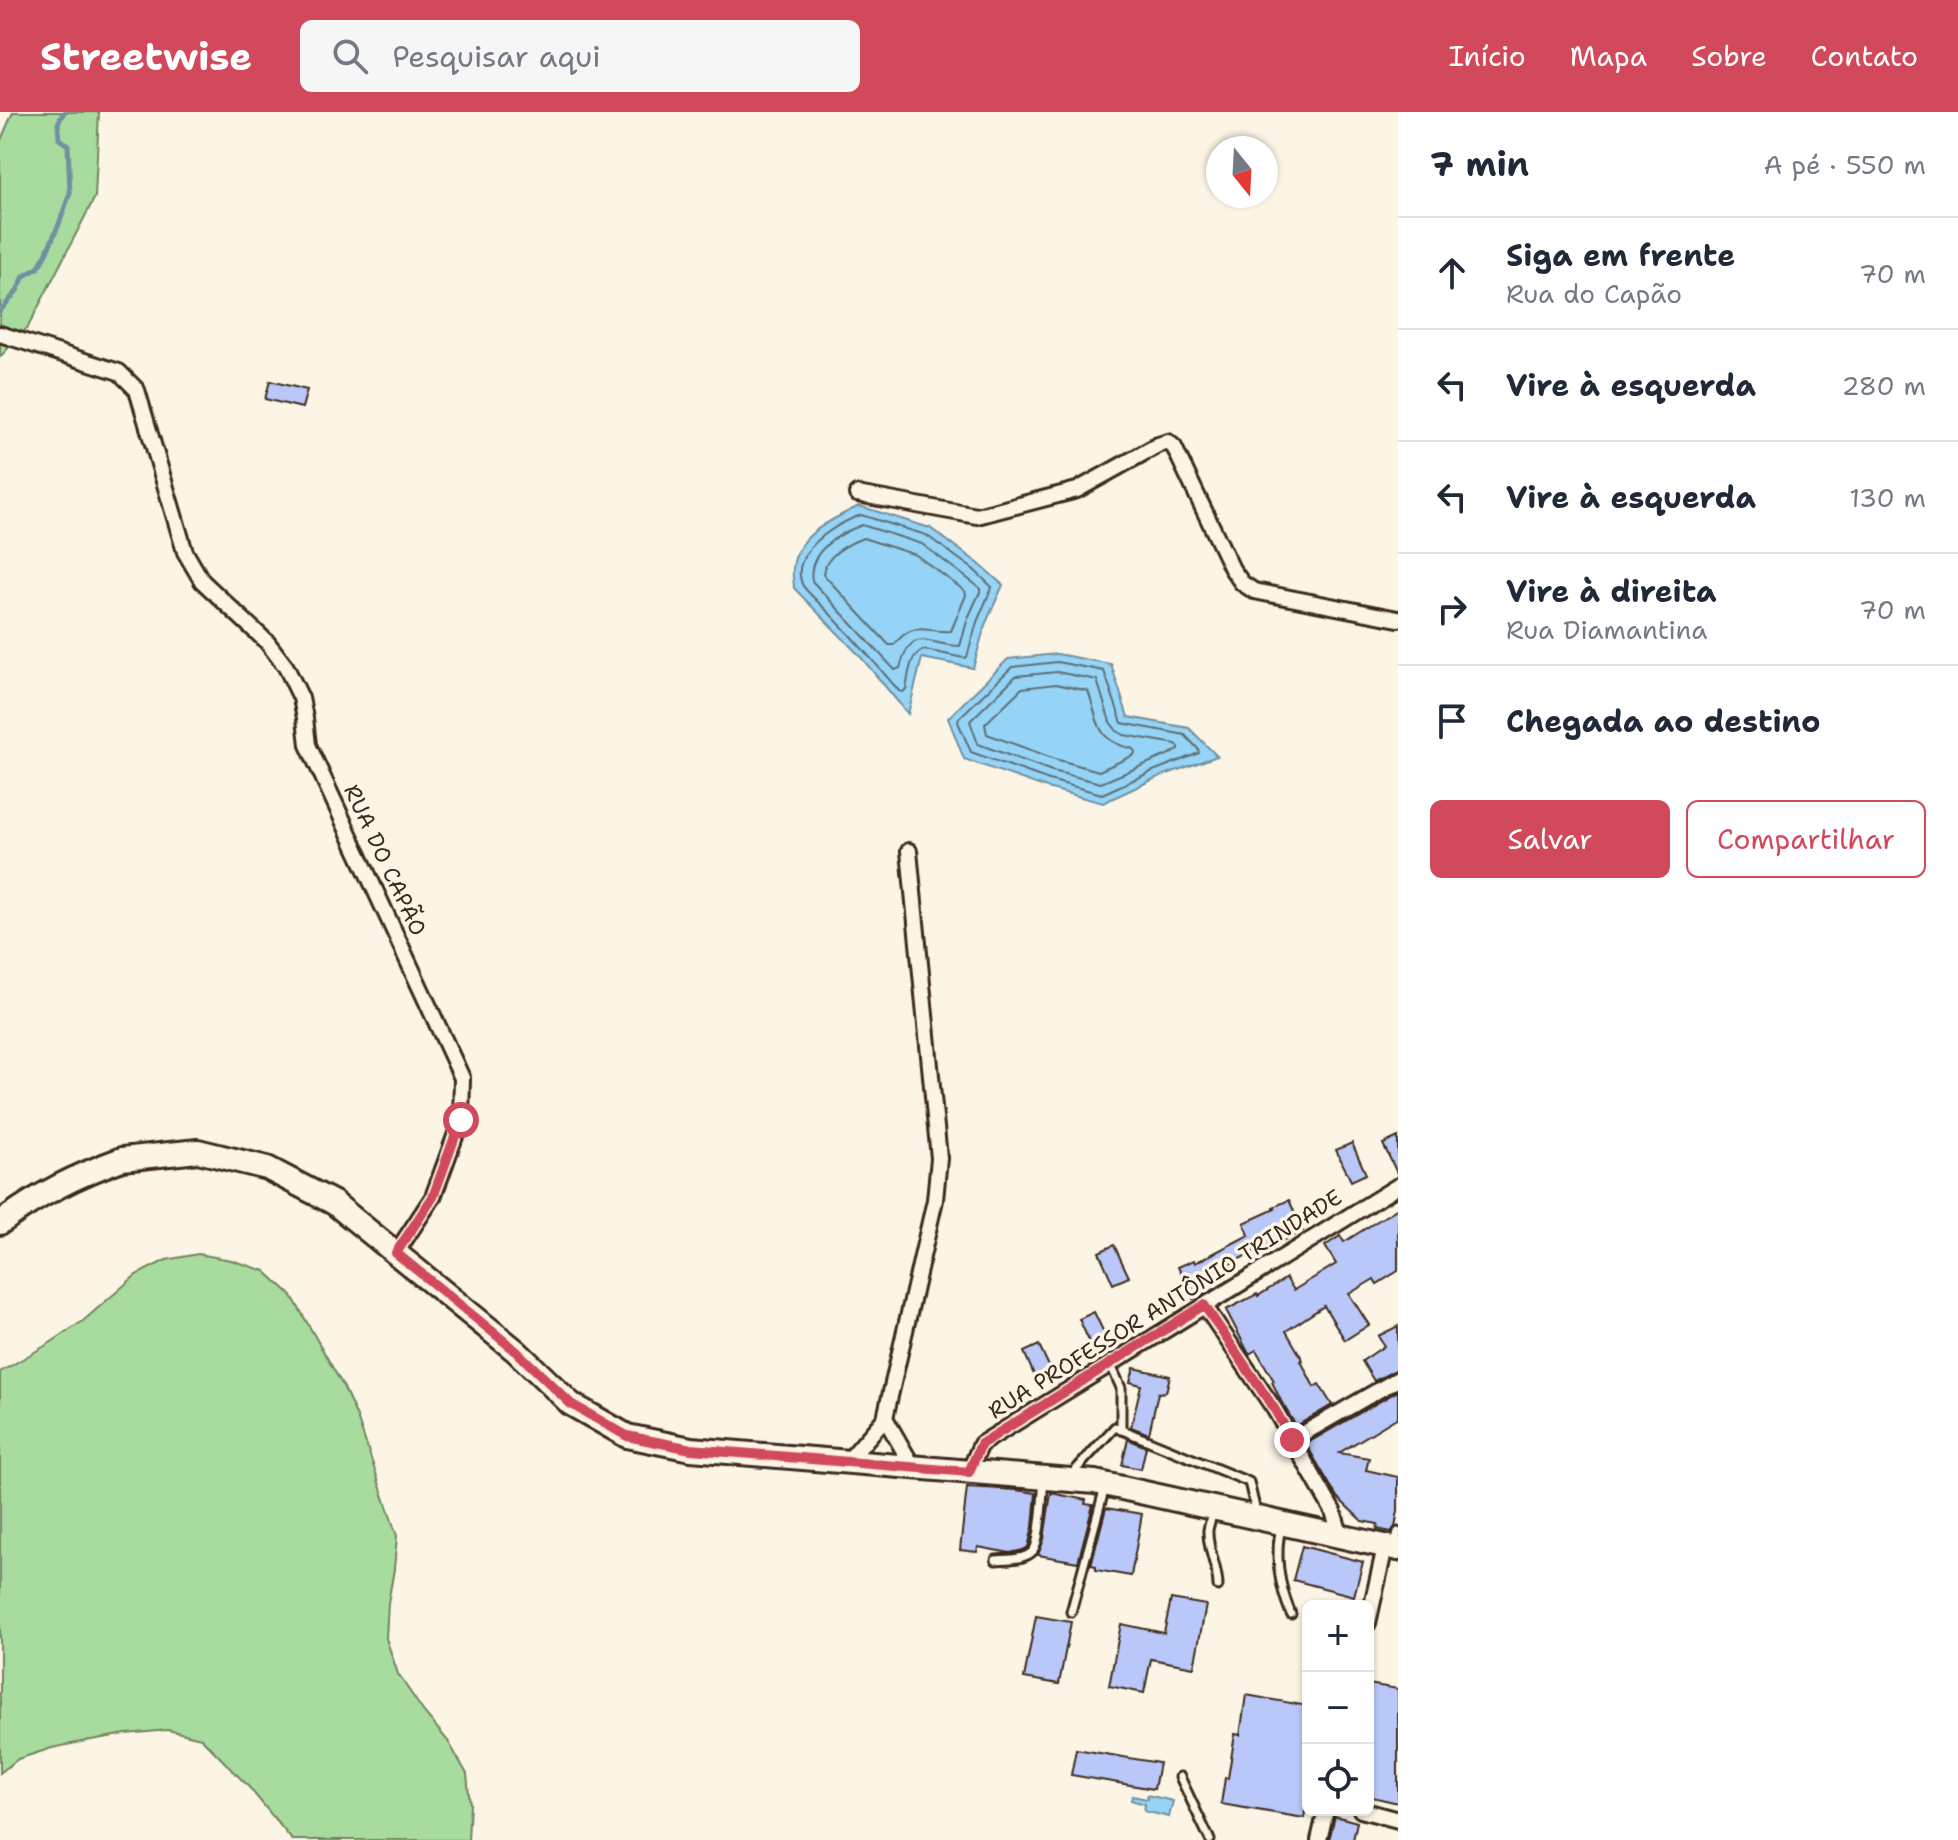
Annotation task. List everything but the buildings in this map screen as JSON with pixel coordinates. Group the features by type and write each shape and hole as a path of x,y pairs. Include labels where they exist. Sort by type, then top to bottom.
{"main road":[{"path":"0,1223 44,1193 122,1159 198,1151 267,1168 334,1203 516,1351 571,1404 627,1436 691,1449 1106,1484 1341,1537 1394,1544"}],"street":[{"name":"RUA DO CAPÃO","path":"0,334 119,372 137,390 185,552 202,581 267,642 286,667 301,698 308,745 462,1078 461,1120 433,1197 396,1253"},
{"path":"857,494 977,516 1077,490 1168,442 1174,447 1232,569 1242,583 1254,591 1398,619"},
{"path":"847,1462 885,1418 935,1200 939,1158 909,851"},
{"name":"RUA PROFESSOR ANTÔNIO TRINDADE","path":"969,1472 981,1444 1398,1186"},
{"path":"1204,1305 1275,1410 1333,1511 1341,1537"},
{"path":"1292,1440 1398,1379"},
{"path":"885,1418 913,1467"},
{"path":"1374,1605 1394,1544"},
{"path":"1374,1814 1398,1820"},
{"path":"1319,1840 1325,1816"}],"lane":[{"path":"1110,1363 1121,1388 1121,1430"},
{"path":"996,1560 1020,1558 1032,1552 1055,1479 1115,1427 1249,1482 1257,1518"},
{"path":"1071,1612 1106,1484"},
{"path":"1214,1509 1208,1531 1218,1586"},
{"path":"1281,1524 1277,1544 1279,1580 1291,1614"},
{"path":"1180,1777 1210,1840"}],"green space":[{"path":"13,112 99,112 95,197 28,327 0,357 0,142"},
{"path":"198,1254 265,1271 292,1296 343,1386 357,1417 397,1536 386,1638 398,1674 448,1741 467,1774 470,1804 468,1840 292,1840 248,1786 201,1738 168,1730 126,1734 52,1748 18,1759 0,1773 0,1372 83,1321 136,1275 166,1260"}],"water":[{"path":"859,506 930,528 1003,585 985,625 973,668 922,658 908,714 860,656 794,588 793,569 800,547 817,530"},
{"path":"1057,654 1111,664 1128,717 1189,728 1217,756 1156,778 1103,803 1047,788 964,759 948,718 1008,659"},
{"path":"1147,1795 1173,1801 1169,1817 1144,1811 1145,1804 1131,1800 1132,1796 1147,1799"}],"waterway":[{"path":"0,311 17,291 24,276 38,268 70,193 68,145 59,139 58,123 64,112"}],"route":[{"path":"461,1120 433,1197 396,1253 516,1351 571,1404 627,1436 691,1449 969,1472 981,1444 1204,1305 1292,1440"}]}
